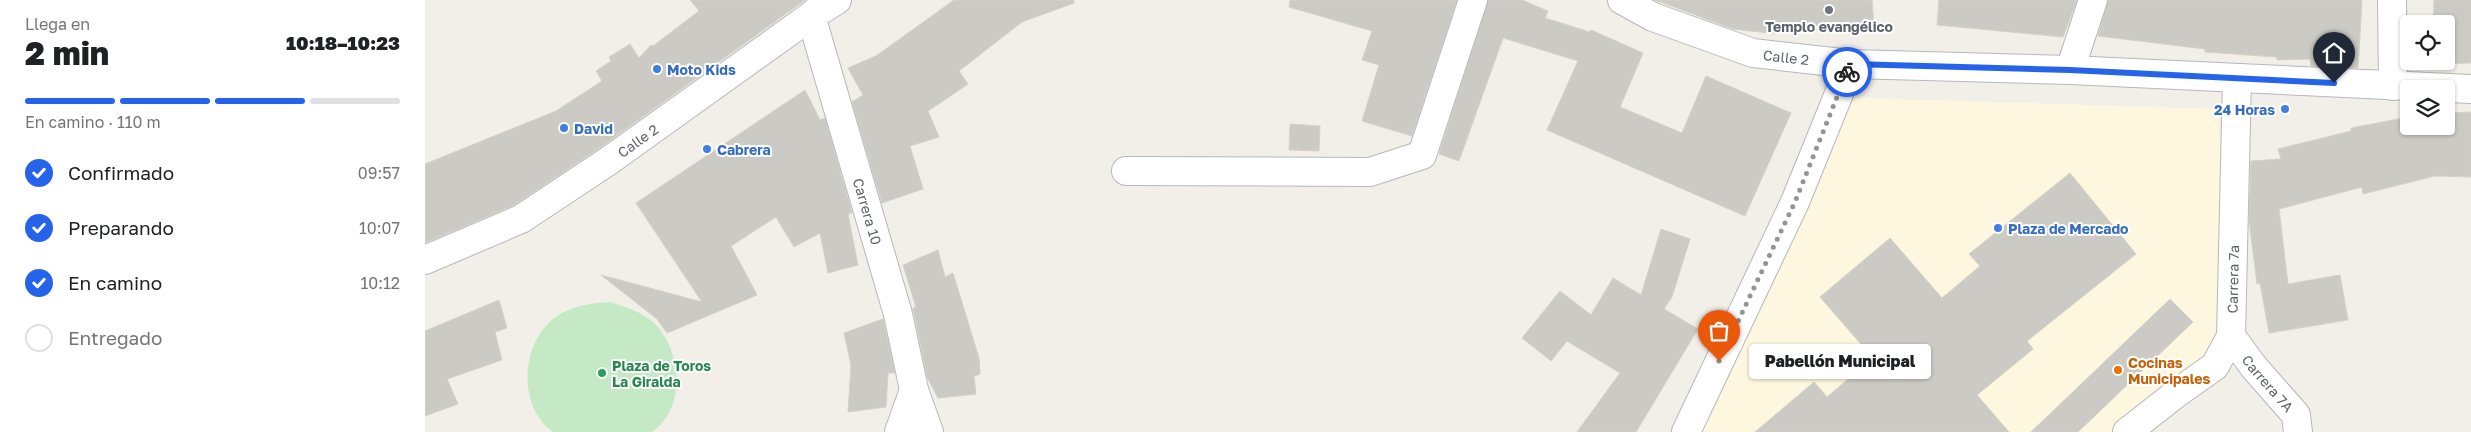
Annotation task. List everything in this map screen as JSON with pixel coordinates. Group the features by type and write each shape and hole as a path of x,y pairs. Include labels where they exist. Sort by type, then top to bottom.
{"street":[{"name":"Calle 2","path":"425,260 521,219 607,162 820,8 837,0"},
{"path":"1126,171 1369,172 1422,155 1473,0"},
{"name":"Calle 2","path":"1622,0 1653,17 1753,53 1851,64 2070,70 2471,89"},
{"path":"2070,70 2093,0"},
{"path":"2392,0 2393,86"},
{"name":"Carrera 10","path":"820,8 898,314 914,390 929,432"},
{"path":"1686,432 1795,202 1851,64"},
{"name":"Carrera 7a","path":"2127,432 2215,366 2231,336 2237,78"},
{"name":"Carrera 7A","path":"2231,336 2296,415 2298,432"},
{"path":"899,432 914,390"}],"shaded area":[{"name":"Plaza de Mercado","path":"1828,97 2218,109 2231,336 2127,432 1685,432"}],"green space":[{"name":"Plaza de Toros La Giralda","path":"610,302 645,316 655,324 664,336 671,349 677,379 671,409 663,422 652,432 553,432 541,420 533,405 528,388 528,370 531,353 538,337 548,323 562,313 586,305"}],"building":[{"path":"690,0 805,0 598,149 514,205 425,243 425,164 556,111 602,81 596,71 611,61 609,57 630,44 639,58 651,45 653,46 699,11"},
{"path":"954,0 1074,0 1074,3 1022,22 959,71 968,84 928,111 939,137 910,146 923,189 882,203 852,102 863,95 848,68 876,56"},
{"path":"1290,0 1457,0 1412,136 1362,121 1379,65 1362,60 1372,31 1289,7"},
{"path":"1488,0 1522,0 1548,11 1545,18 1590,32 1591,30 1643,53 1620,107 1682,133 1706,76 1791,113 1745,216 1547,130 1578,61 1503,38 1459,161 1439,154"},
{"path":"1655,0 1872,0 1874,26 1778,32 1778,34 1733,29"},
{"path":"1939,0 2077,0 2063,37 1937,25"},
{"path":"2108,0 2362,0 2358,68 2311,66 2310,59 2277,60 2277,57 2205,52 2205,49 2098,36"},
{"path":"2434,0 2471,0 2471,63 2455,63 2455,15 2433,15"},
{"path":"805,90 820,120 825,118 852,213 848,214 858,265 828,273 820,233 794,247 776,217 731,246 757,295 667,333 657,319 601,275 702,302 636,203"},
{"path":"2471,112 2471,177 2435,176 2363,194 2362,187 2279,209 2288,284 2340,275 2348,320 2269,333 2260,283 2257,284 2249,220 2251,161 2281,159 2278,149 2351,131 2351,128 2400,119 2400,135 2455,135 2455,113"},
{"path":"1290,124 1320,126 1319,151 1289,150"},
{"path":"2070,173 2136,254 2027,341 2033,349 1977,395 2009,432 1755,432 1814,382 1827,397 1873,358 1820,297 1890,238 1942,298 1980,266 1969,254"},
{"path":"1661,229 1690,239 1672,297 1664,309 1698,329 1636,432 1577,432 1620,373 1567,341 1551,361 1522,338 1560,291 1591,315 1613,278 1641,295"},
{"path":"938,250 945,277 953,273 979,358 980,374 974,376 976,394 938,398 927,377 913,308 916,307 903,265"},
{"name":"Cocinas Municipales","path":"2170,299 2193,322 2078,432 2031,432"},
{"path":"499,300 507,328 495,332 502,360 447,379 458,404 425,416 425,331"},
{"path":"883,319 895,373 888,373 886,407 848,412 851,365 844,333"}],"way so far":[{"path":"1719,361 1795,202 1847,72"}],"place":[{"name":"Templo evangélico","path":"1829,10"},
{"name":"Moto Kids","path":"657,69"},
{"name":"24 Horas","path":"2285,109"},
{"name":"David","path":"564,128"},
{"name":"Cabrera","path":"707,149"},
{"name":"Plaza de Mercado","path":"1998,228"},
{"name":"Pabellón Municipal","path":"1719,361"},
{"name":"Cocinas Municipales","path":"2118,370"},
{"name":"Plaza de Toros La Giralda","path":"602,373"}],"route":[{"path":"1847,72 1851,64 2070,70 2334,83"}]}
